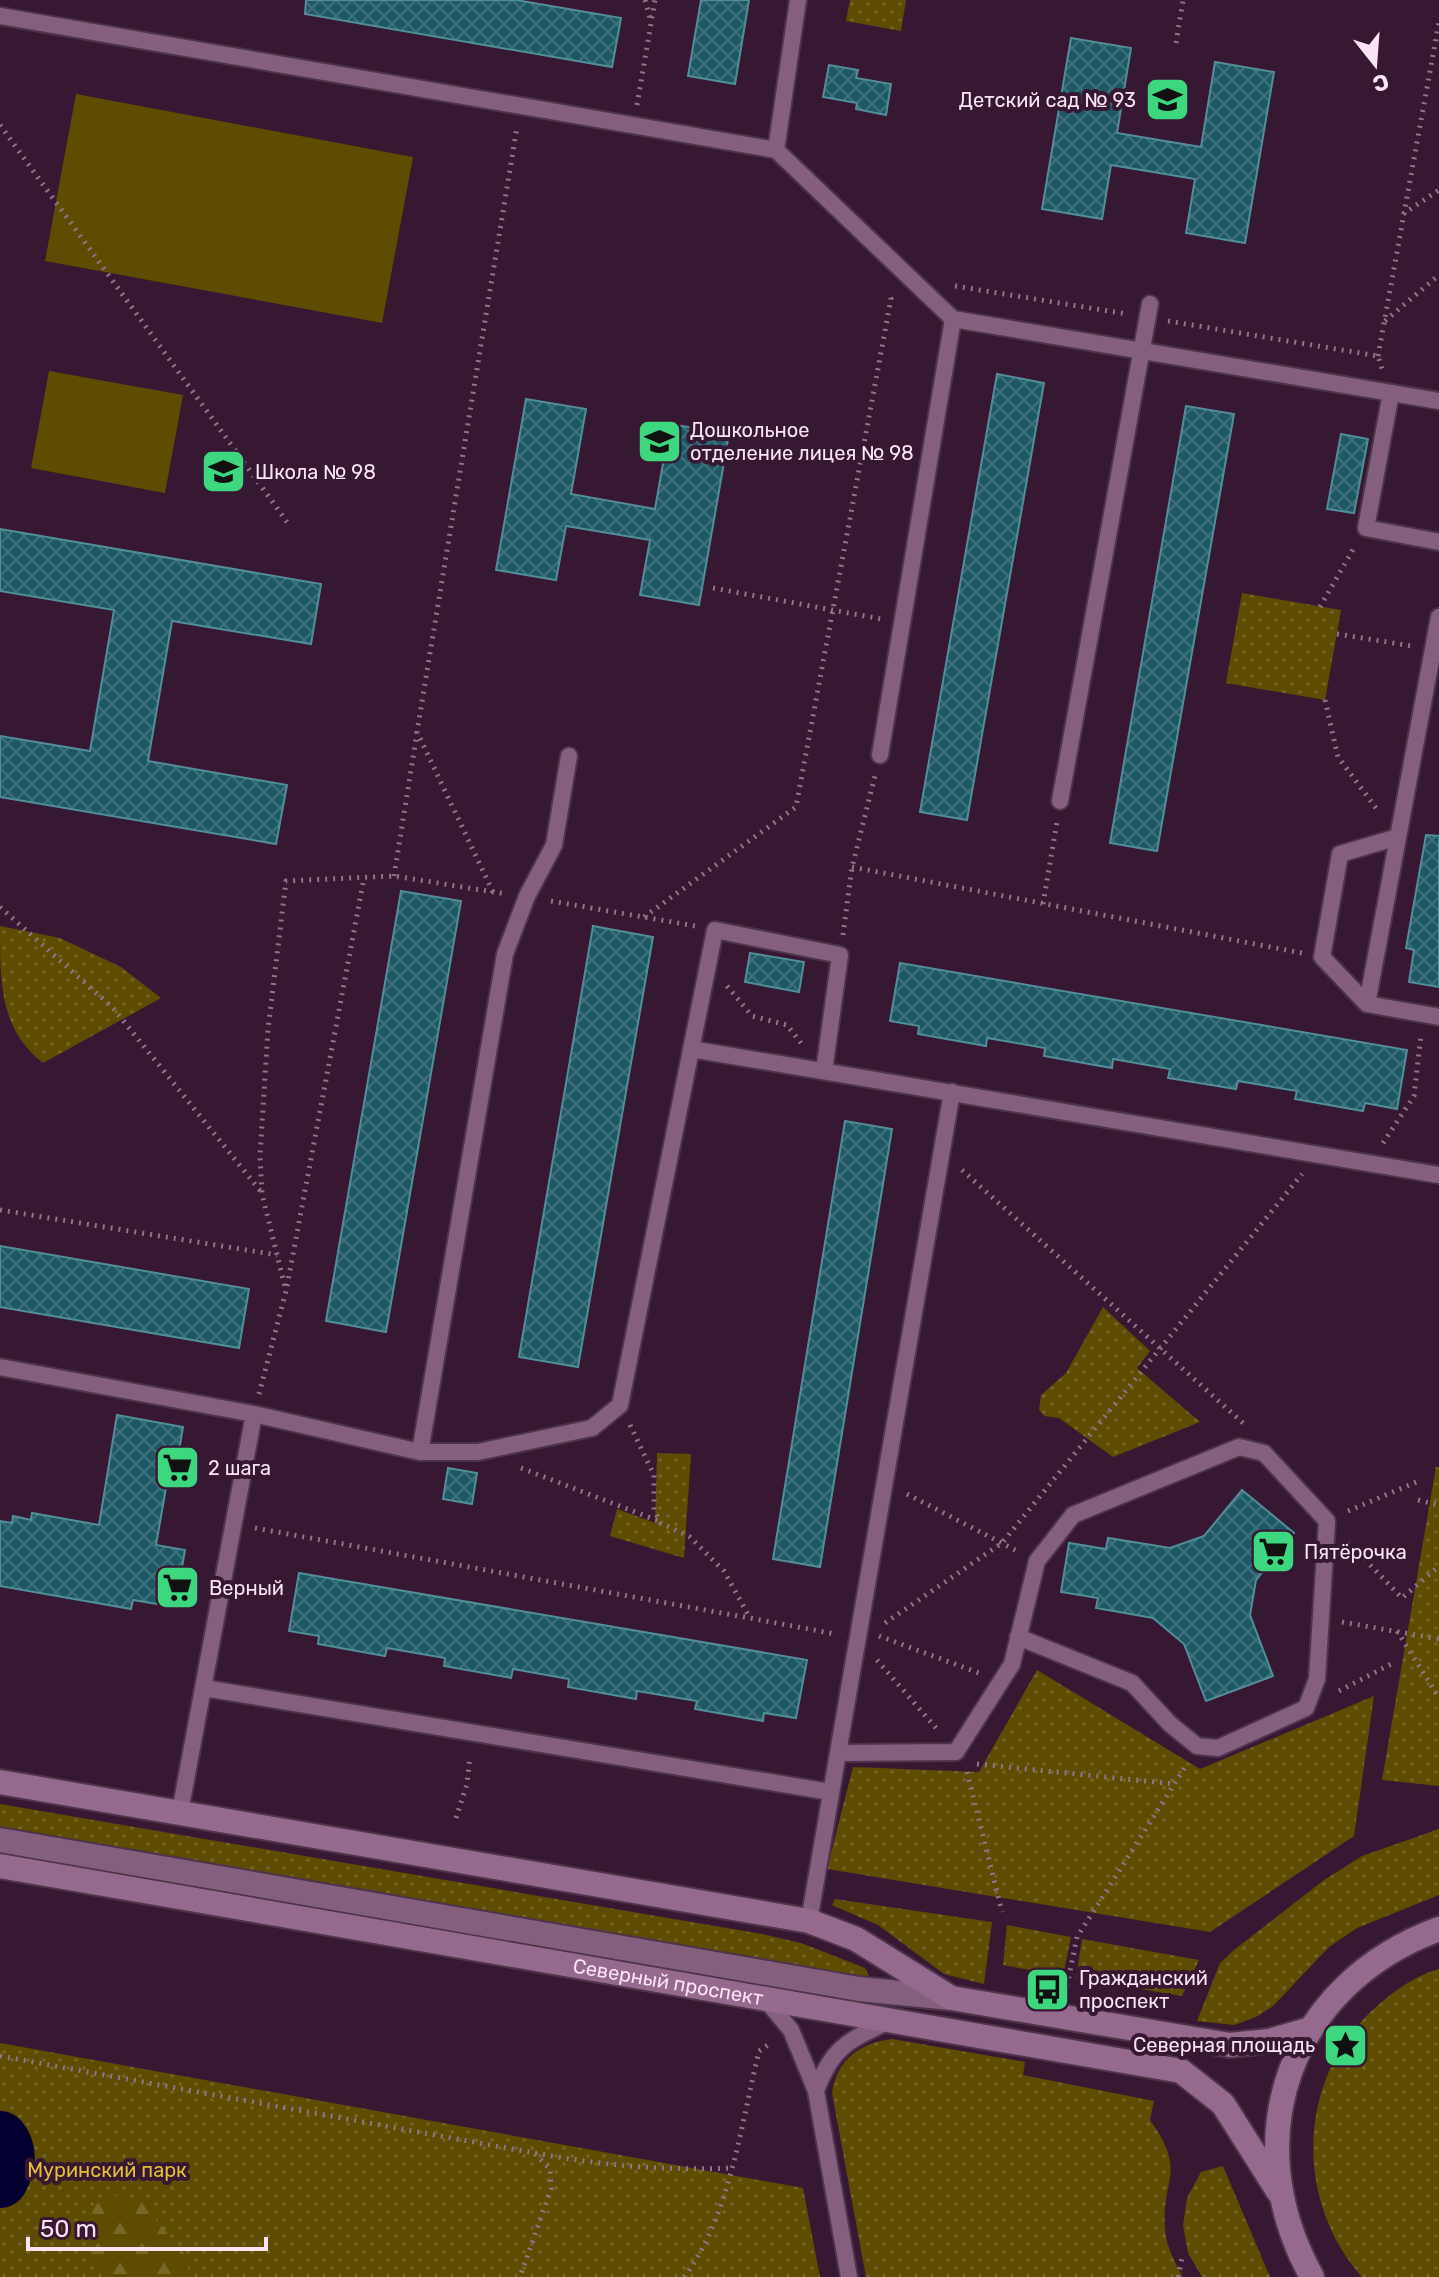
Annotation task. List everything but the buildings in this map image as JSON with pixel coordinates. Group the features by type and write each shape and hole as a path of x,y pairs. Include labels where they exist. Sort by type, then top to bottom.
{"main road":[{"name":"Северный проспект","path":"0,1782 809,1921 856,1939 951,1998 1230,2045 1269,2041 1307,2030"},
{"name":"Северный проспект","path":"0,1866 1181,2071 1223,2104 1278,2191"},
{"path":"1312,2277 1292,2242 1278,2191 1277,2114 1307,2030 1349,1981 1379,1957 1439,1929"}],"street":[{"name":"Северный проспект","path":"0,1840 859,1989 951,1998"}],"lane":[{"path":"776,150 798,0"},
{"path":"0,16 776,150 953,319 1439,401"},
{"path":"1060,801 1150,304"},
{"path":"880,755 953,319"},
{"path":"1391,393 1366,528 1439,542"},
{"path":"1367,1004 1439,617"},
{"path":"420,1452 505,954 527,896 554,845 569,756"},
{"path":"1398,837 1340,854 1322,957 1367,1004 1431,1016"},
{"path":"0,1367 254,1414 420,1452 478,1452 592,1428 620,1405 715,930 840,955 824,1071"},
{"path":"691,1049 1439,1175"},
{"path":"809,1921 952,1092"},
{"path":"180,1812 254,1414"},
{"path":"838,1753 956,1752 1012,1664 1018,1637 1037,1561 1073,1515 1239,1447 1264,1453 1327,1521 1317,1679 1306,1708 1218,1748 1197,1746 1170,1724 1132,1683 1018,1637"},
{"path":"204,1688 830,1792"},
{"path":"765,1999 791,2030 816,2091 849,2277"},
{"path":"816,2091 826,2063 845,2042 890,2020"}],"path":[{"path":"645,0 652,22"},
{"path":"633,126 655,0"},
{"path":"1176,43 1183,0"},
{"path":"1378,356 1439,22"},
{"path":"394,876 520,106"},
{"path":"0,125 287,522"},
{"path":"1402,215 1439,190"},
{"path":"644,917 796,807 891,299 878,248"},
{"path":"1384,321 1439,275"},
{"path":"1320,607 1366,528"},
{"path":"713,588 902,623"},
{"path":"1337,634 1433,649"},
{"path":"1325,700 1338,757 1398,837"},
{"path":"417,732 493,893"},
{"path":"840,955 852,867 880,755"},
{"path":"1043,904 1060,801"},
{"path":"852,867 1322,957"},
{"path":"254,1414 286,1291 364,878"},
{"path":"286,881 268,1029 260,1156 262,1194 286,1291"},
{"path":"0,907 113,1008 262,1194"},
{"path":"724,983 752,1016 787,1025 824,1071"},
{"path":"1369,1163 1414,1096 1431,1016"},
{"path":"942,1152 1255,1434 1264,1453"},
{"path":"1002,1682 871,1633 1002,1543 1318,1154"},
{"path":"0,1210 277,1255"},
{"path":"620,1405 654,1475 654,1510 661,1523"},
{"path":"478,1452 690,1537 724,1571 750,1618"},
{"path":"1421,1480 1327,1521 1402,1598 1439,1566"},
{"path":"885,1482 1037,1561"},
{"path":"1418,1500 1439,1505"},
{"path":"234,1525 858,1638"},
{"path":"1320,1618 1439,1639"},
{"path":"1397,1630 1439,1698"},
{"path":"1306,1708 1391,1664"},
{"path":"456,1818 467,1784 471,1749 467,1732"},
{"path":"964,1763 1175,1784 1077,1937 1067,1986"},
{"path":"684,2277 701,2255 715,2226 759,2051 791,2030"},
{"path":"0,2056 589,2163 674,2171 730,2168"},
{"path":"520,2277 551,2189 550,2169 534,2153"},
{"path":"1178,2277 1182,2258"}],"green space":[{"path":"850,0 906,0 901,31 846,21"},
{"path":"76,94 413,157 382,323 45,261"},
{"path":"49,371 183,395 165,493 31,468"},
{"path":"1242,593 1341,610 1325,700 1226,683"},
{"path":"0,926 60,938 121,967 161,998 43,1063 18,1036 10,1020 2,986"},
{"path":"1103,1307 1150,1351 1137,1368 1200,1422 1113,1457 1059,1418 1044,1416 1039,1410 1041,1395 1066,1373"},
{"path":"657,1453 691,1454 684,1558 610,1536 617,1509 655,1523"},
{"path":"1436,1467 1439,1467 1439,1786 1382,1780"},
{"path":"1037,1670 1200,1769 1374,1696 1354,1836 1210,1932 827,1869 853,1767 979,1772"},
{"path":"0,1804 762,1934 801,1943 865,1968 869,1976 867,1979 0,1832"},
{"path":"1439,1829 1439,1895 1357,1928 1329,1947 1273,2006 1256,2017 1234,2025 1197,2021 1220,1963 1234,1950 1324,1880 1362,1856"},
{"path":"835,1899 992,1922 984,1984 944,1974 878,1925 832,1905"},
{"path":"1007,1925 1071,1937 1063,1976 1003,1965"},
{"path":"1082,1939 1199,1960 1182,1996 1076,1978"},
{"path":"1439,1969 1439,2277 1362,2277 1340,2246 1324,2212 1315,2176 1314,2139 1319,2103 1331,2068 1350,2036 1390,1995 1414,1979"},
{"path":"892,2039 1025,2062 1023,2075 1154,2101 1150,2120 1168,2152 1170,2164 1166,2235 1171,2254 1183,2277 866,2277 832,2093 839,2071 852,2055 870,2044"},
{"name":"Муринский парк","path":"0,2043 803,2188 820,2277 0,2277"},
{"path":"1223,2166 1270,2277 1202,2277 1188,2253 1183,2225 1187,2198 1201,2172"},
{"path":"114,2195 140,2200 188,2258 188,2277 112,2277 86,2245 93,2206"}],"waterway":[{"path":"0,2139 7,2159 0,2180"}],"place":[{"name":"Детский сад № 93","path":"1167,100"},
{"name":"Дошкольное отделение лицея № 98","path":"659,441"},
{"name":"Школа № 98","path":"224,472"},
{"name":"2 шага","path":"177,1468"},
{"name":"Пятёрочка","path":"1273,1552"},
{"name":"Верный","path":"178,1588"},
{"name":"Гражданский проспект","path":"1048,1989"},
{"name":"Северная площадь","path":"1346,2045"}]}
